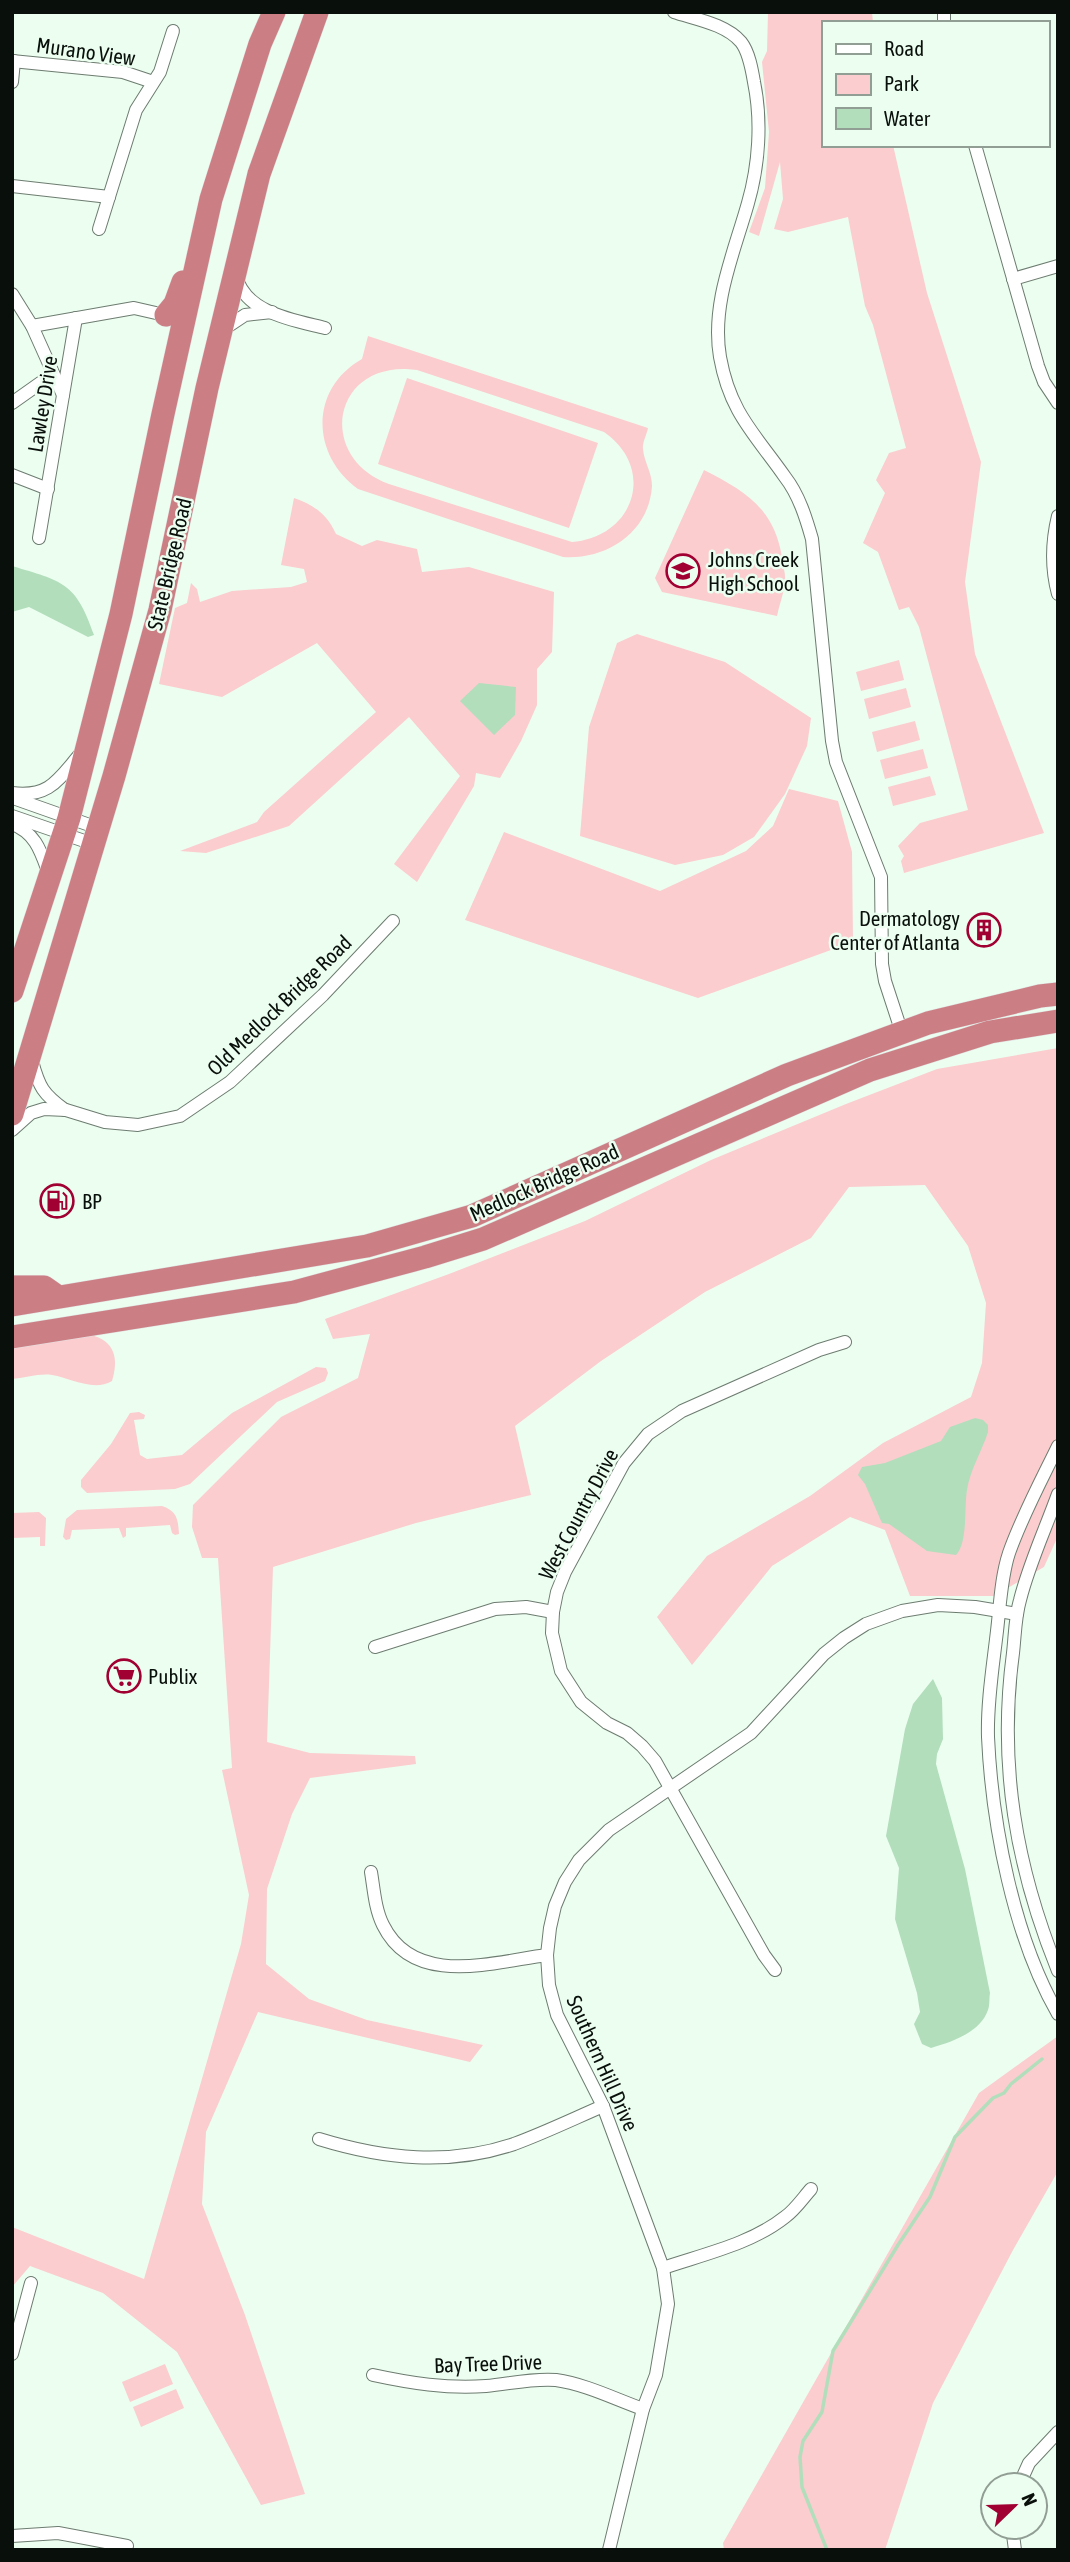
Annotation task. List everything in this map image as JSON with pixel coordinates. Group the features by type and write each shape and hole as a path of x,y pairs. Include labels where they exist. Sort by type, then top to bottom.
{"highway":[{"name":"State Bridge Road","path":"12,992 66,826 121,614 175,317 260,44 274,12"},
{"name":"State Bridge Road","path":"12,1114 96,836 160,610 221,331 259,174 317,12"},
{"name":"Medlock Bridge Road","path":"12,1305 367,1246 472,1216 787,1075 928,1023 1058,993"},
{"name":"Medlock Bridge Road","path":"12,1337 294,1292 437,1254 483,1239 870,1070 990,1032 1058,1021"},
{"name":"Medlock Bridge Road","path":"918,1054 930,1057 957,1053 1058,1031"},
{"path":"12,1287 44,1287 59,1298"}],"street":[{"path":"674,12 721,27 741,42 751,64 757,97 757,160 749,201 721,295 718,326 720,356 735,407 749,431 786,477 803,509 812,539 832,741 836,762 881,877 882,964 902,1033"},
{"path":"99,229 136,110 160,72 173,31"},
{"path":"12,82 13,61"},
{"name":"Murano View","path":"13,61 123,72 153,82"},
{"path":"976,147 1038,366 1044,382 1058,403"},
{"path":"12,186 109,197"},
{"path":"1013,279 1058,266"},
{"path":"235,272 239,286 252,302 272,312 325,328"},
{"path":"12,295 32,326 63,396"},
{"path":"32,326 134,308 175,317"},
{"path":"221,331 245,315 272,312"},
{"name":"Lawley Drive","path":"40,538 76,318"},
{"path":"12,403 54,374"},
{"path":"12,475 48,489"},
{"path":"1058,516 1053,547 1058,594"},
{"path":"12,795 34,794 54,785 86,746"},
{"path":"12,795 66,826"},
{"path":"12,816 66,826 96,836"},
{"path":"12,824 27,831 36,841 50,874"},
{"name":"Old Medlock Bridge Road","path":"12,1130 31,1113 44,1109 66,1110 105,1122 138,1125 180,1116 230,1082 323,995 393,921"},
{"name":"Old Medlock Bridge Road","path":"30,1055 39,1086 47,1097 66,1110"},
{"name":"West Country Drive","path":"775,1970 655,1761 626,1733 594,1714 570,1688 555,1652 553,1612 565,1572 624,1463 648,1434 682,1411 819,1350 845,1342"},
{"path":"1058,1446 1008,1555 991,1687 988,1736 996,1821 1029,1949 1047,1995 1058,2014"},
{"path":"1058,1494 1019,1601 1007,1693 1006,1736 1011,1803 1023,1865 1045,1940 1058,1971"},
{"name":"Southern Hill Drive","path":"609,2550 643,2409 656,2375 667,2304 663,2268 603,2106 557,2015 549,1985 547,1955 555,1906 565,1882 579,1860 609,1830 751,1733 824,1654 844,1637 866,1624 902,1611 938,1605 975,1607 1017,1614"},
{"path":"375,1647 495,1609 526,1606 553,1612"},
{"path":"371,1872 377,1909 384,1928 399,1947 419,1960 436,1966 456,1967 547,1955"},
{"path":"319,2139 356,2151 390,2157 457,2157 514,2144 603,2106"},
{"path":"663,2268 769,2229 788,2215 811,2189"},
{"path":"12,2354 31,2283"},
{"name":"Bay Tree Drive","path":"373,2375 414,2384 450,2387 532,2380 556,2381 580,2386 643,2409"},
{"path":"1025,2471 1029,2463 1058,2432"},
{"path":"12,2536 58,2533 129,2548"}],"green space":[{"path":"768,12 872,12 873,21 822,21 822,147 893,147 927,293 981,462 965,582 975,654 1044,833 904,873 901,861 904,856 898,846 920,823 968,810 919,627 909,607 899,610 878,552 863,543 885,493 876,480 889,453 906,448 873,325 865,306 848,217 788,232 774,229 783,199 780,162 759,236 749,232 765,188 769,132 762,62 767,51"},
{"path":"368,336 648,428 643,449 652,486 643,517 634,530 609,548 595,554 563,557 358,489 331,459 323,422 325,404 332,387 362,359","holes":["417,370 604,432 620,447 630,464 634,482 631,499 623,515 611,528 593,537 572,542 389,484 366,472 351,455 343,436 343,416 349,398 362,382 381,372"]},
{"path":"407,378 598,443 569,528 378,464"},
{"path":"704,470 745,494 765,513 772,526 778,540 785,577 777,616 662,592 655,578"},
{"path":"294,498 319,511 336,534 362,546 377,540 417,549 422,572 469,567 554,592 552,652 537,669 537,705 521,741 500,778 476,773 474,786 417,882 394,864 460,776 409,717 289,826 206,853 180,851 257,822 264,812 376,712 317,643 222,697 159,684 175,608 187,603 191,583 197,589 200,602 232,591 291,587 307,582 304,569 281,565"},
{"path":"637,634 725,662 811,718 807,746 785,794 754,837 723,855 675,865 580,836 589,727 617,643"},
{"path":"899,660 904,680 861,691 856,672"},
{"path":"906,688 911,707 869,719 864,699"},
{"path":"915,721 920,740 877,752 872,732"},
{"path":"923,749 928,768 885,779 880,760"},
{"path":"930,776 936,795 893,806 888,787"},
{"path":"789,789 838,801 852,852 853,942 698,998 465,920 504,832 660,891 746,851 773,826"},
{"path":"1058,1048 1058,1536 1044,1567 994,1596 910,1596 885,1530 850,1517 772,1566 692,1665 657,1617 707,1556 810,1496 883,1443 971,1397 982,1363 986,1303 968,1246 925,1185 849,1187 811,1238 705,1292 601,1361 515,1426 531,1495 416,1523 273,1567 267,1742 310,1753 415,1756 416,1764 310,1778 292,1814 267,1889 266,1964 309,1999 367,2020 483,2045 470,2062 258,2012 206,2132 202,2204 245,2315 305,2494 261,2505 177,2352 103,2293 30,2266 12,2287 12,2227 144,2279 241,1944 249,1895 222,1770 232,1768 218,1558 202,1558 192,1527 193,1505 281,1417 358,1378 370,1334 333,1339 325,1319 585,1221 711,1160 937,1069"},
{"path":"90,1335 105,1341 113,1352 115,1365 112,1381 90,1385 47,1375 12,1379 12,1348"},
{"path":"316,1367 326,1368 328,1373 325,1381 277,1402 190,1484 175,1489 87,1493 81,1487 81,1480 111,1444 130,1413 139,1412 145,1415 144,1419 134,1420 140,1455 147,1459 182,1455 232,1413"},
{"path":"162,1506 176,1516 179,1534 172,1533 170,1525 126,1528 126,1536 123,1538 119,1528 72,1530 70,1539 63,1537 66,1519 77,1510"},
{"path":"39,1512 46,1518 45,1546 40,1546 40,1537 12,1538 12,1513"},
{"path":"1058,2036 1058,2171 1013,2250 933,2403 885,2550 724,2550 723,2543 979,2093"},
{"path":"165,2364 173,2384 130,2402 122,2382"},
{"path":"176,2389 184,2408 141,2427 133,2407"}],"water":[{"path":"12,566 65,586 81,604 94,635 88,637 29,607 12,612"},
{"path":"479,683 516,687 515,715 494,735 460,701"},
{"path":"975,1418 988,1425 988,1432 969,1483 960,1550 956,1555 927,1551 889,1524 882,1523 865,1484 858,1475 862,1467 885,1463 941,1441 950,1427"},
{"path":"933,1679 942,1698 943,1739 936,1764 965,1869 990,1993 988,2010 979,2025 964,2035 931,2048 922,2044 914,2024 920,2012 917,1993 895,1919 899,1868 886,1836 905,1729 913,1704"}],"waterway":[{"path":"827,2550 802,2487 800,2457 803,2441 822,2412 833,2351 930,2197 955,2137 993,2098 1004,2093 1042,2059"}],"place":[{"name":"Johns Creek High School","path":"683,571"},
{"name":"Dermatology Center of Atlanta","path":"984,930"},
{"name":"BP","path":"57,1201"},
{"name":"Publix","path":"124,1676"}]}
